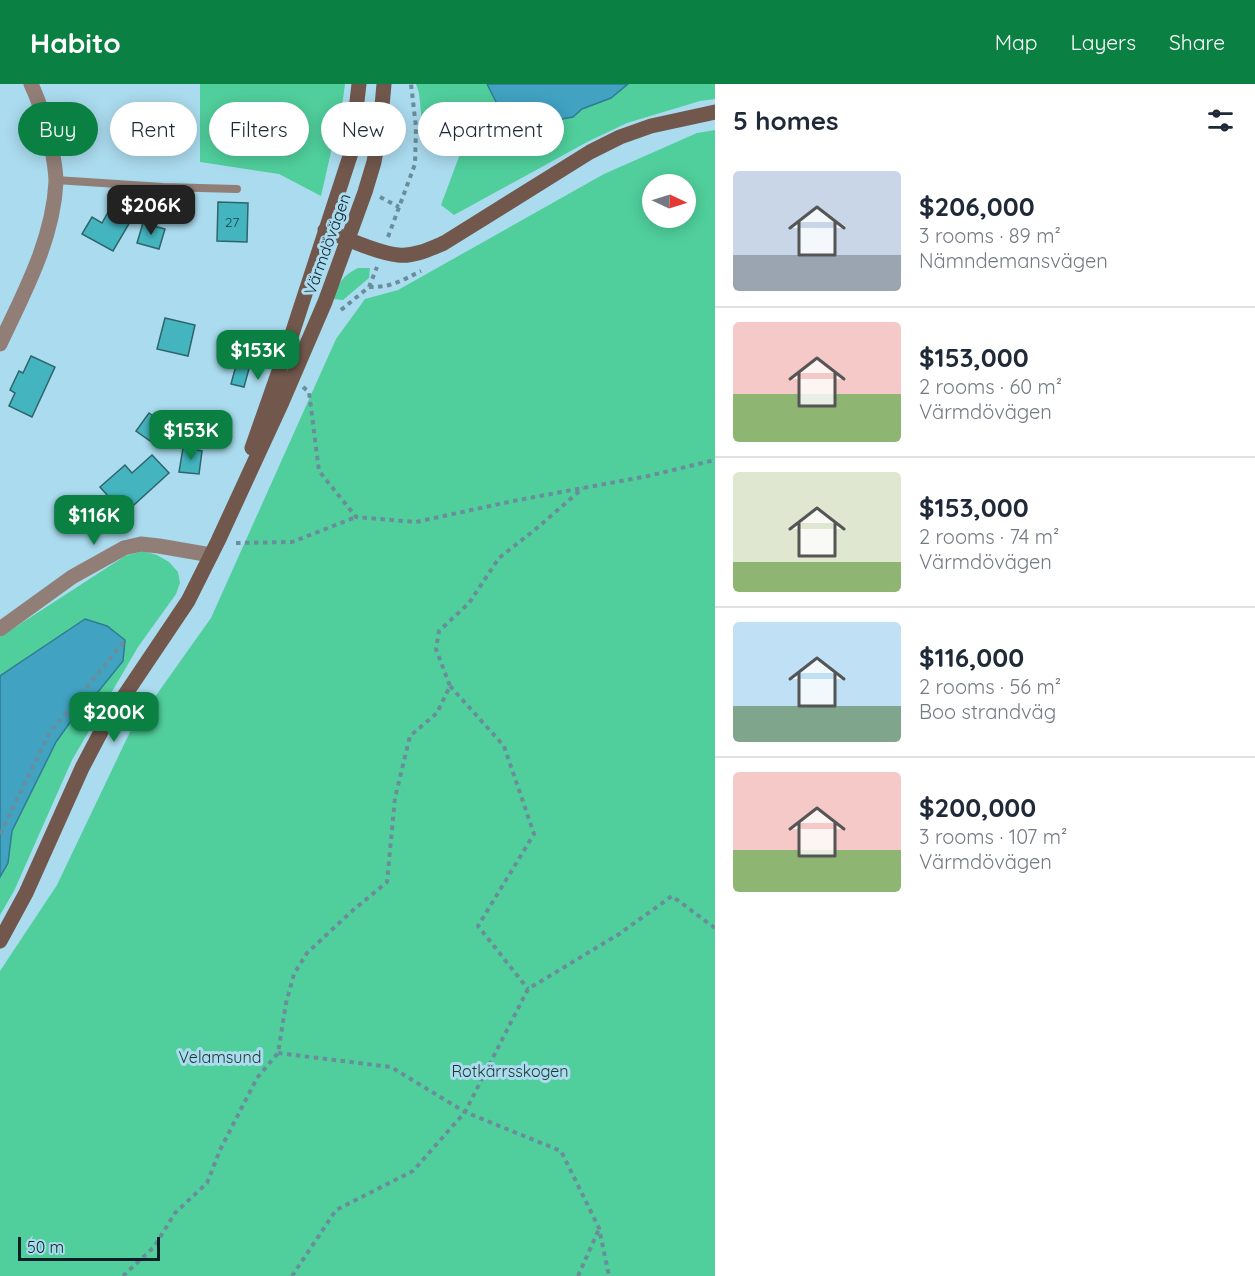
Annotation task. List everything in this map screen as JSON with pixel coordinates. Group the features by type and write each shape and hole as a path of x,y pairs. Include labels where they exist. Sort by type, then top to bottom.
{"main road":[{"name":"Värmdövägen","path":"218,541 288,344 351,153 360,84"},
{"name":"Värmdövägen","path":"0,940 26,893 82,768 104,726 188,601 282,402 325,302 365,192 374,162 380,128 384,84"},
{"path":"325,230 382,252 400,256 421,252 444,243 590,152 620,137 651,126 715,112"}],"street":[{"path":"0,344 38,260 54,198 56,171 40,103 31,84"},
{"path":"0,629 72,577 124,548 141,544 211,555"}],"lane":[{"path":"56,180 237,189"}],"path":[{"path":"390,233 414,164 416,127 411,84"},
{"path":"380,197 399,207"},
{"path":"300,385 309,392 319,471 356,517"},
{"path":"236,543 292,542 356,517 416,522 648,476 715,460"},
{"path":"528,989 478,926 534,834 504,746 450,686 436,649 439,631 469,603 499,558 583,488"},
{"path":"0,834 49,734 125,640"},
{"path":"123,1276 154,1247 175,1213 207,1183 220,1150 257,1078 278,1053 286,1003 294,974 307,953 387,882 395,798 410,736 437,713 450,686"},
{"path":"292,1276 336,1210 413,1171 465,1112 528,989 619,934 672,896 715,928"},
{"path":"278,1053 391,1067 465,1112 561,1151 599,1228 609,1276"},
{"path":"578,1276 599,1228"}],"green space":[{"path":"200,84 345,84 342,102 321,102 321,156 330,156 321,196 279,174 200,162"},
{"path":"416,84 487,84 495,102 420,102"},
{"path":"628,84 715,84 715,99 700,101 627,123 564,155 564,119 573,117 582,109 611,98"},
{"path":"715,130 715,1276 0,1276 0,971 57,885 130,732 211,618 336,339 365,299 398,290 604,174 697,133"},
{"path":"459,156 562,156 454,215 441,205"},
{"path":"358,268 370,268 369,278 343,300 333,299 342,280"},
{"path":"143,551 169,562 178,572 180,583 176,594 138,647 72,760 14,891 0,915 0,877 8,863 12,831 56,742 71,721 81,713 85,619 0,676 0,637 125,556"}],"water":[{"path":"487,84 628,84 611,98 582,109 573,117 564,119 564,102 496,102"},
{"path":"85,619 107,626 125,640 123,661 81,713 71,721 56,742 12,831 8,863 0,877 0,676"}],"building":[{"path":"116,198 137,210 113,251 82,234 92,217 102,223"},
{"path":"218,202 248,203 247,242 217,241"},
{"path":"143,223 165,229 159,249 137,243"},
{"path":"165,318 195,325 188,356 157,349"},
{"path":"31,356 55,367 32,417 9,406 15,393 10,390 19,371 23,373"},
{"path":"237,362 250,365 244,387 231,384"},
{"path":"149,413 166,425 153,443 136,431"},
{"path":"183,448 202,451 199,474 179,472"},
{"path":"152,455 169,473 124,514 100,487 125,465 132,473"}],"park label":[{"name":"Velamsund","path":"220,1057"},
{"name":"Rotkärrsskogen","path":"510,1071"}]}
